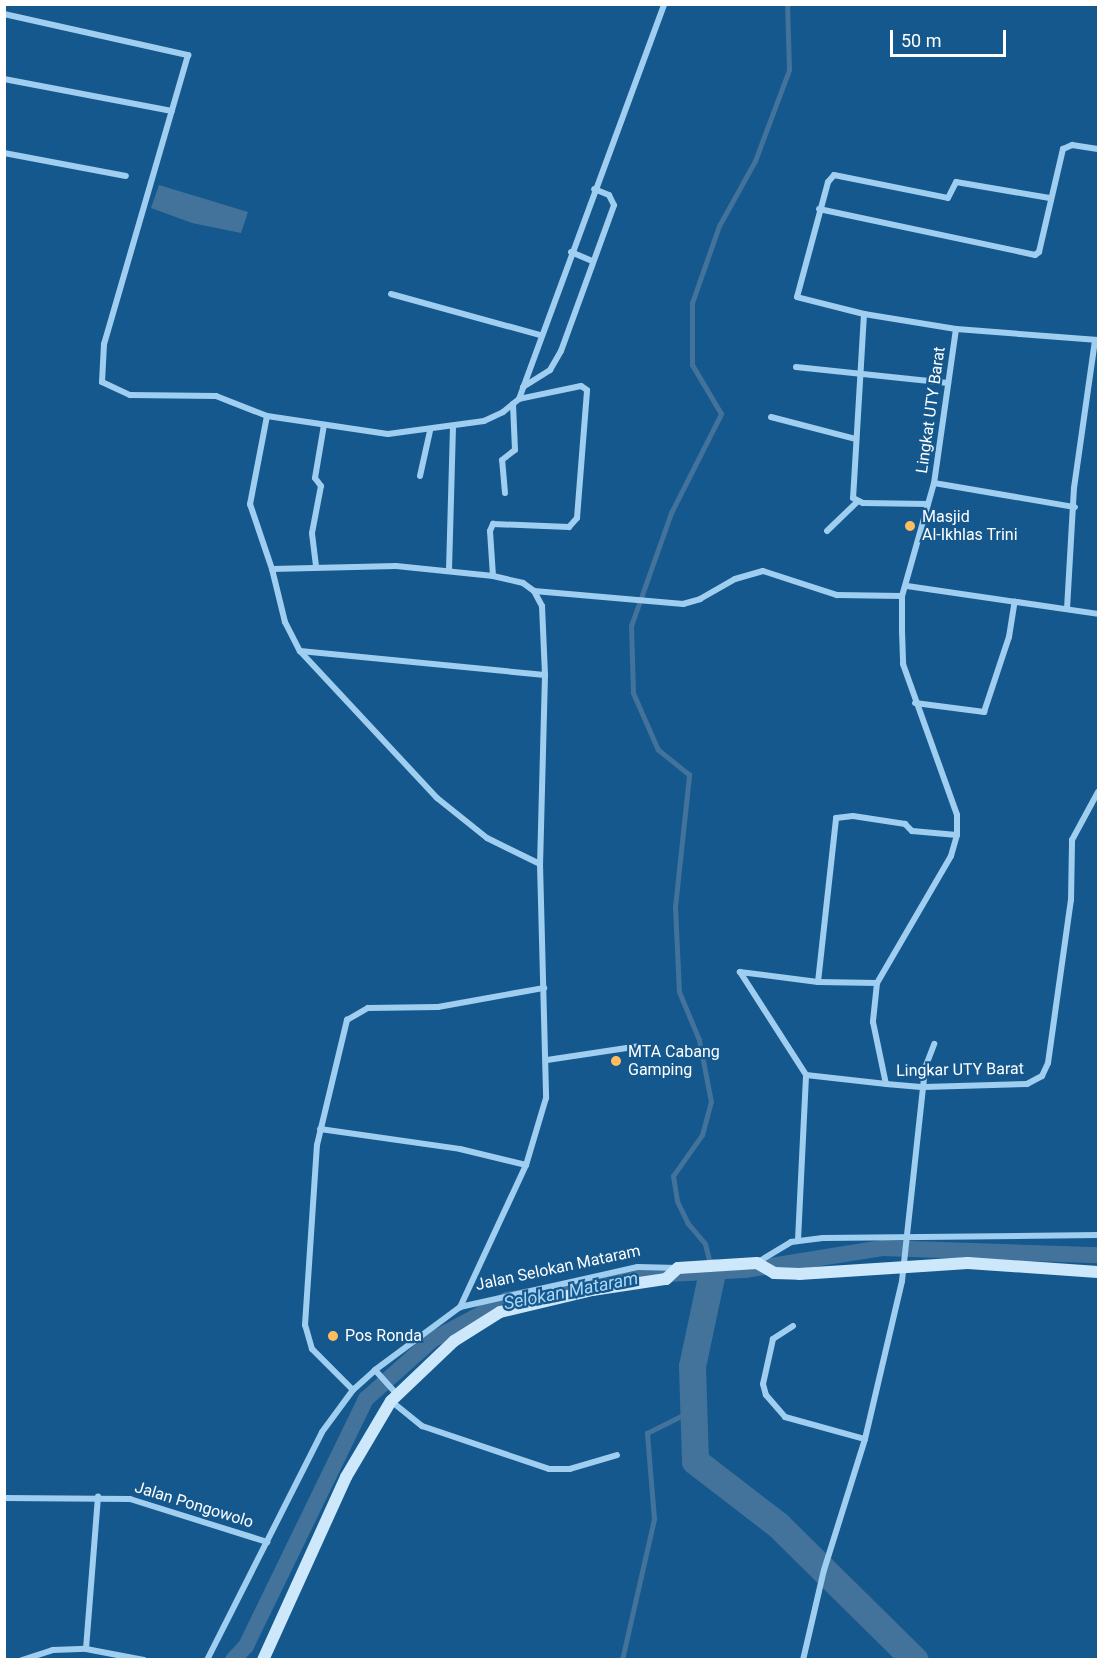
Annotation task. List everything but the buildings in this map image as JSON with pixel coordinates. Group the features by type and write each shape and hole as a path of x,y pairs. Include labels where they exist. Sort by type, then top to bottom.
{"street":[{"path":"519,399 540,334 663,4"},
{"path":"4,14 188,55 104,344 102,382 130,395 216,396 267,416 388,434 430,431 493,418 519,399 581,386 588,392 577,518 569,526 494,524 490,531 494,576"},
{"path":"4,79 172,111"},
{"path":"819,209 1035,255 1039,252 1063,149 1072,145 1098,149"},
{"path":"4,153 126,176"},
{"path":"956,329 864,314 796,296 819,209 834,175 948,198 956,182 1050,198"},
{"path":"523,387 543,376 556,361 614,205 609,195 594,189"},
{"path":"571,252 592,261"},
{"path":"391,294 540,334"},
{"path":"857,502 853,496 864,314"},
{"name":"Lingkat UTY Barat","path":"902,596 908,586 934,483 956,329 1097,340"},
{"path":"1067,609 1075,507 1074,488 1097,340"},
{"path":"796,367 948,383"},
{"path":"505,493 502,460 515,450 513,404"},
{"path":"267,416 250,504 273,569 285,622 300,651 437,798 487,838 540,864"},
{"path":"771,417 856,439"},
{"path":"316,566 312,533 321,486 315,478 324,425"},
{"path":"450,570 453,427"},
{"path":"420,476 430,431"},
{"path":"934,483 1075,507"},
{"path":"827,531 857,502 928,504"},
{"path":"273,569 316,566 396,566 494,576 519,580 534,591 542,606 545,675 540,864 547,1060 546,1098 526,1165 460,1307"},
{"path":"534,591 653,604 700,599 755,571 837,595 902,596"},
{"path":"908,586 1098,614"},
{"name":"Lingkar UTY Barat","path":"902,596 903,664 915,703 957,815 957,834 951,856 877,983 873,1022 886,1084 924,1088 1027,1084 1045,1070 1071,900 1072,840 1098,792"},
{"path":"915,703 984,712 1009,637 1015,601"},
{"path":"300,651 545,675"},
{"path":"818,982 836,818 853,816 905,824 912,831 957,834"},
{"path":"798,1240 806,1075 740,972 818,982 877,983"},
{"path":"353,1390 312,1349 305,1330 312,1190 320,1129 344,1029 354,1014 377,1007 438,1007 544,988"},
{"path":"802,1659 824,1570 865,1439 904,1263 909,1236 925,1068 934,1044"},
{"path":"547,1060 640,1046"},
{"path":"806,1075 886,1084"},
{"path":"320,1129 366,1138 448,1147 526,1165"},
{"path":"751,1264 780,1247 798,1240 909,1236 1098,1235"},
{"path":"751,1264 785,1274 904,1263 982,1263 1098,1272"},
{"name":"Jalan Selokan Mataram","path":"207,1659 322,1432 353,1390 460,1307 638,1267 676,1272 751,1264"},
{"path":"263,1659 346,1477 393,1394 454,1341 500,1312 562,1296 676,1272"},
{"path":"793,1326 773,1339 763,1384 766,1395 785,1417 865,1439"},
{"path":"377,1373 422,1426 549,1469 570,1469 616,1455"},
{"path":"86,1649 98,1496"},
{"name":"Jalan Pongowolo","path":"5,1500 98,1496 161,1507 267,1542"},
{"path":"22,1659 53,1650 86,1649 144,1659"}],"water":[{"path":"159,185 248,212 241,233 192,223 151,208"}],"waterway":[{"path":"712,1272 705,1244 688,1224 677,1201 673,1176 702,1135 711,1102 699,1040 679,992 675,907 689,775 658,750 633,693 631,626 671,513 721,414 692,365 692,303 719,226 755,161 789,70 787,4"},
{"name":"Selokan Mataram","path":"233,1660 246,1646 366,1399 432,1340 507,1300 649,1275 745,1270 882,1248 1098,1255"},
{"path":"712,1272 692,1366 695,1461 778,1525 915,1660"},
{"path":"622,1660 654,1519 647,1433 693,1410"}],"place":[{"name":"Masjid Al-Ikhlas Trini","path":"910,526"},
{"name":"MTA Cabang Gamping","path":"616,1061"},
{"name":"Pos Ronda","path":"333,1336"}]}
